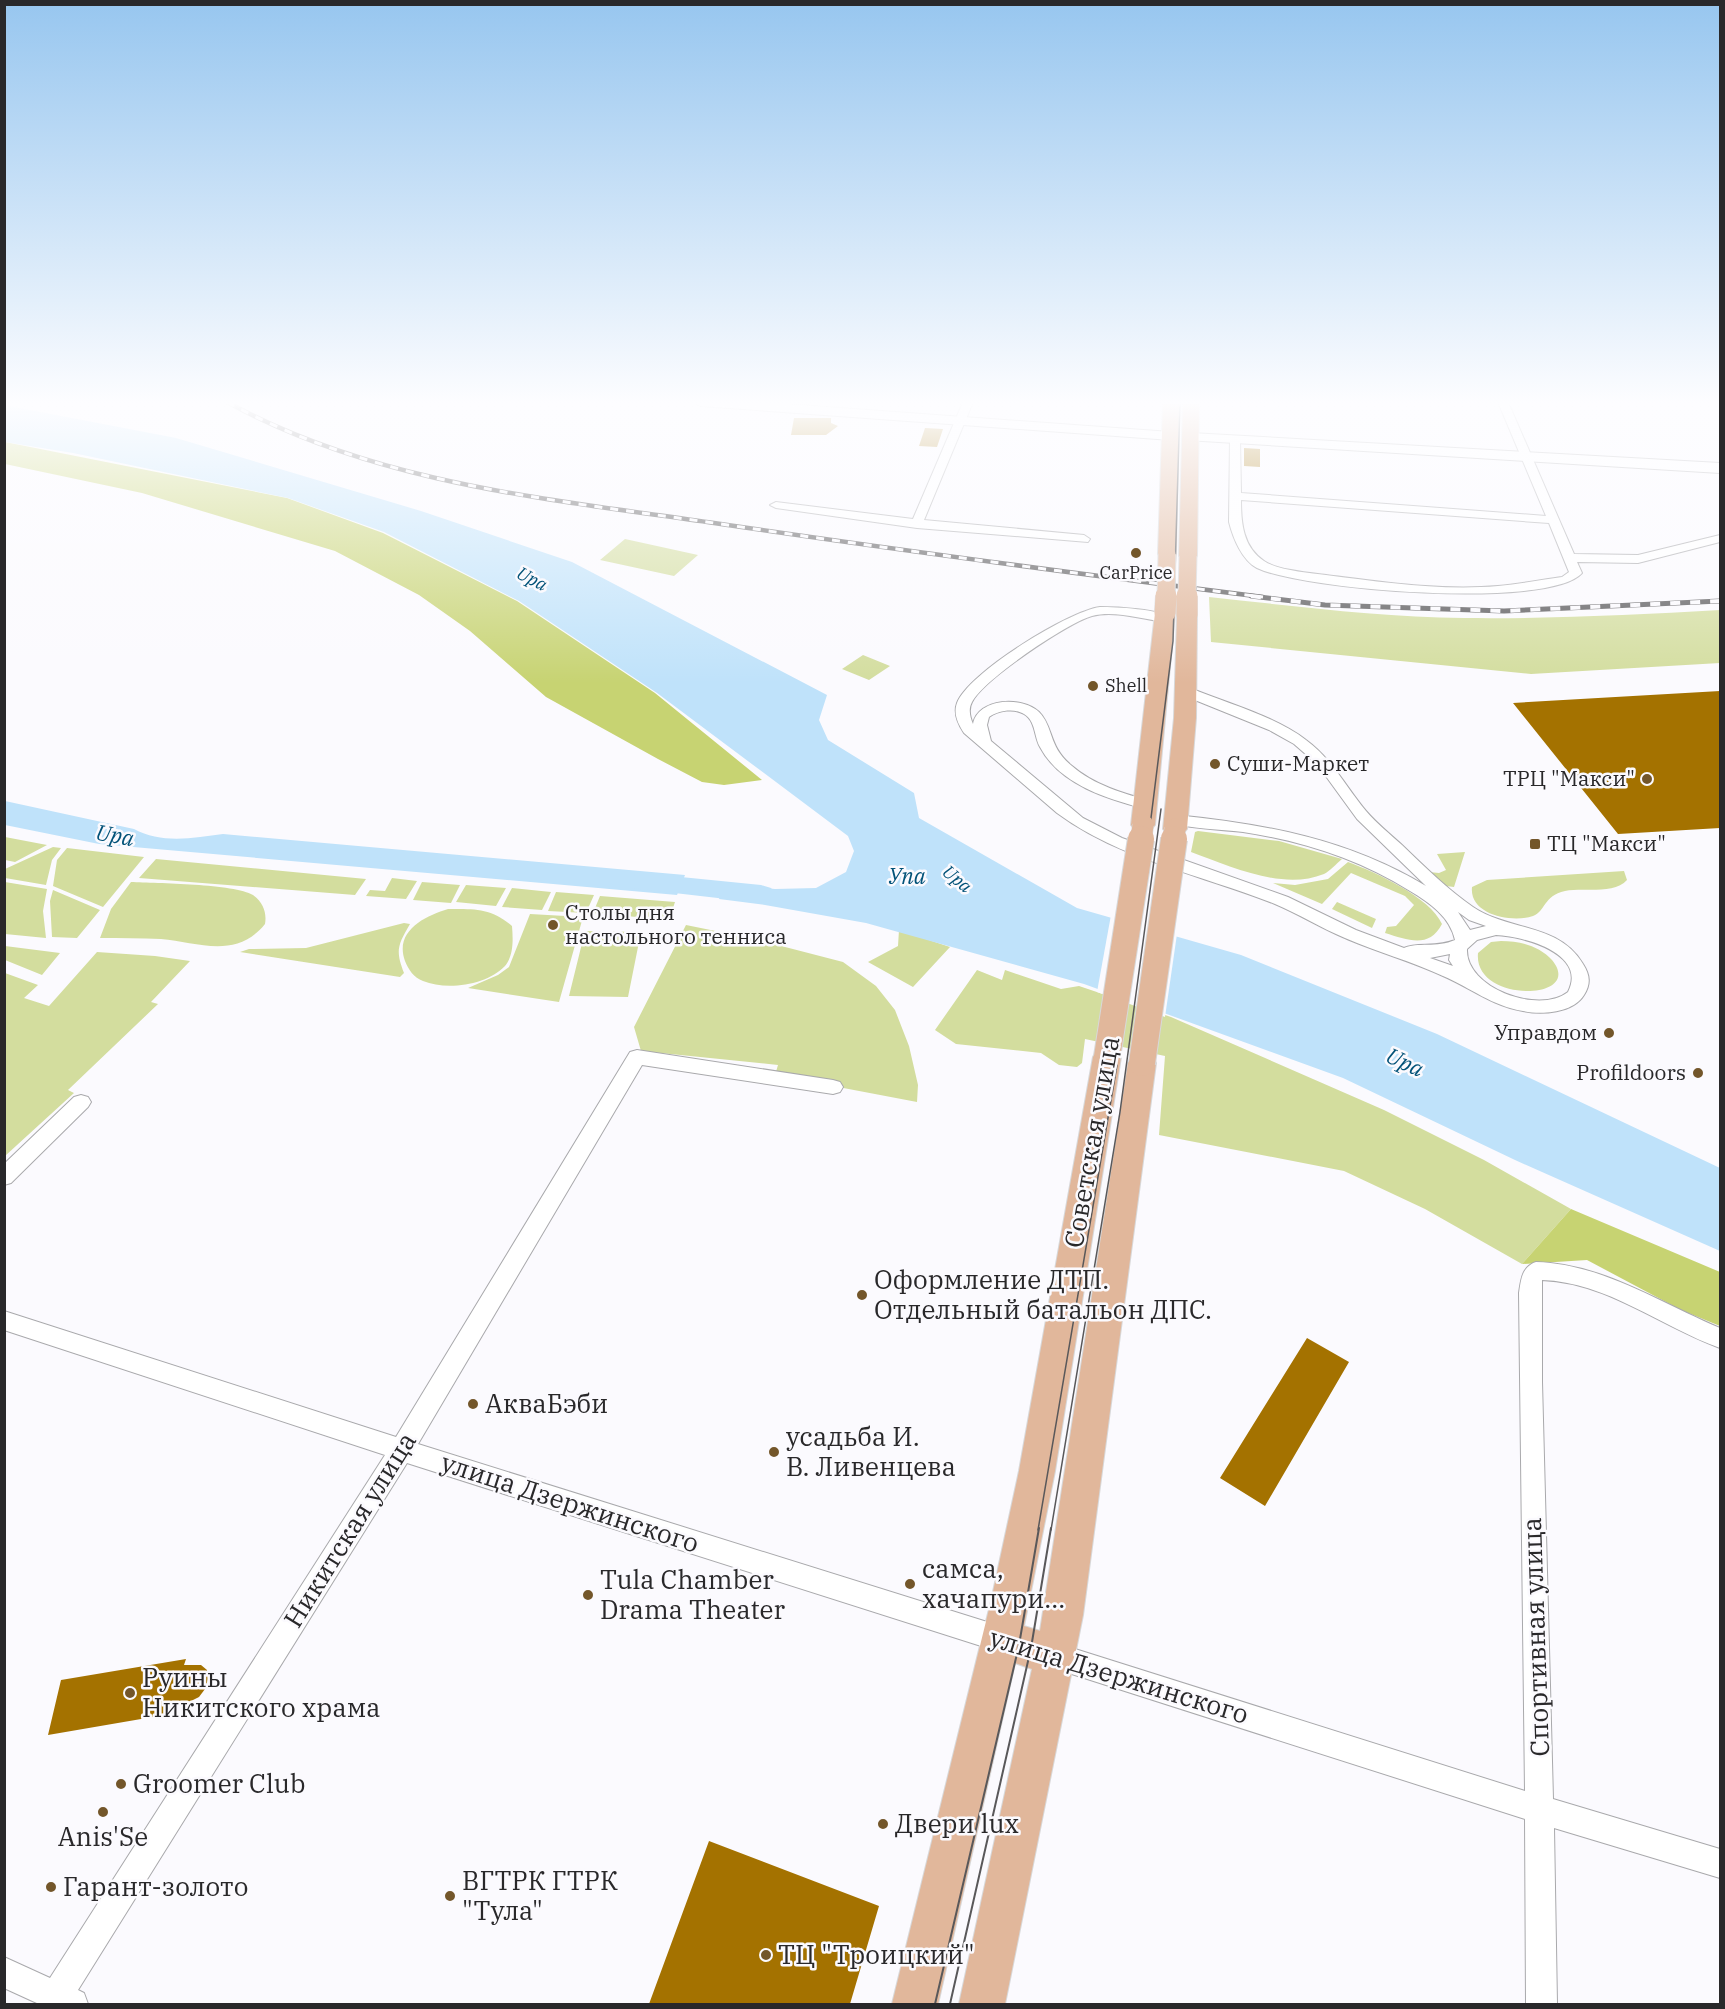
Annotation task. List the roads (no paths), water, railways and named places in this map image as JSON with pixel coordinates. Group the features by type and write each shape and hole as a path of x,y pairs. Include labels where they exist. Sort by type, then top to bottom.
{"main road":[{"name":"Советская улица","path":"915,2004 1037,1471 1107,1057 1144,814 1165,615 1169,496"},
{"name":"Советская улица","path":"982,2004 1066,1600 1176,824 1185,691 1190,496"},
{"name":"улица Дзержинского","path":"1000,1639 1056,1656"}],"street":[{"path":"917,524 929,496"},
{"path":"1542,496 1576,573 1565,580 1497,590 1405,589 1299,575 1261,565 1249,554 1238,534 1235,522 1234,496 1552,520"},
{"path":"776,506 917,524 1084,539"},
{"path":"1570,558 1638,558 1720,539"},
{"path":"1165,615 1091,612 1069,620 988,677 964,702 963,720 969,730 1062,810 1116,841 1282,901 1382,947 1451,972 1499,999 1540,1008 1557,1005 1571,998 1579,988 1580,976 1575,963 1565,952 1534,935 1475,916 1444,894 1362,816 1322,761 1299,741 1274,727 1185,691"},
{"path":"984,741 980,727 981,718 987,712 997,708 1026,709 1040,723 1047,748 1060,764 1144,814"},
{"path":"1176,824 1299,836 1353,853 1401,877 1433,898 1458,922 1463,930 1463,942 1458,955 1460,967 1468,979 1481,990"},
{"path":"1382,947 1400,951 1434,952 1463,942 1483,930 1510,929"},
{"name":"Никитская улица","path":"64,2001 637,1057 833,1087"},
{"path":"4,1177 81,1102"},
{"name":"Спортивная улица","path":"1542,2004 1541,1810 1532,1497 1530,1293 1532,1277 1536,1271 1551,1270 1597,1281 1720,1338"},
{"name":"улица Дзержинского","path":"4,1320 1000,1639"},
{"name":"улица Дзержинского","path":"1056,1656 1541,1810 1720,1863"},
{"path":"4,1972 64,2001"}],"water":[{"name":"Упа","path":"277,496 370,496 572,562 827,695 819,720 828,740 914,793 919,818 1077,908 1241,955 1437,1034 1720,1168 1720,1251 1515,1160 1343,1078 1084,984 866,923 719,899 724,884 775,889 816,888 846,872 854,851 848,836 657,693 519,601 384,532"},
{"path":"5,801 134,829 155,837 189,838 223,834 685,875 677,895 99,844 5,825"}],"waterway":[{"name":"Upa","path":"641,882 761,894"}],"tram line":[{"path":"1038,1530 1118,1059 1150,826 1173,641 1177,496"},
{"path":"1051,1530 1120,1112 1161,809"},
{"path":"935,2004 1019,1645 1039,1528"},
{"path":"950,2004 1031,1648 1051,1528"}],"railway":[{"path":"526,496 851,543 1263,597"},
{"path":"1251,596 1325,605 1504,611 1720,601"}],"place":[{"name":"CarPrice","path":"1136,553"},
{"name":"Shell","path":"1093,686"},
{"name":"Суши-Маркет","path":"1215,764"},
{"name":"ТРЦ \"Макси\"","path":"1647,779"},
{"name":"ТЦ \"Макси\"","path":"1535,844"},
{"name":"Cтолы дня настольного тенниса","path":"553,925"},
{"name":"Управдом","path":"1609,1033"},
{"name":"Profildoors","path":"1698,1073"},
{"name":"Оформление ДТП. Отдельный батальон ДПС.","path":"862,1295"},
{"name":"АкваБэби","path":"473,1404"},
{"name":"усадьба И. В. Ливенцева","path":"774,1452"},
{"name":"самса, хачапури...","path":"910,1584"},
{"name":"Tula Chamber Drama Theater","path":"588,1595"},
{"name":"Руины Никитского храма","path":"130,1693"},
{"name":"Groomer Club","path":"121,1784"},
{"name":"Anis'Se","path":"103,1812"},
{"name":"Двери lux","path":"883,1824"},
{"name":"Гарант-золото","path":"51,1887"},
{"name":"ВГТРК ГТРК \"Тула\"","path":"450,1896"},
{"name":"ТЦ \"Троицкий\"","path":"766,1955"}]}
